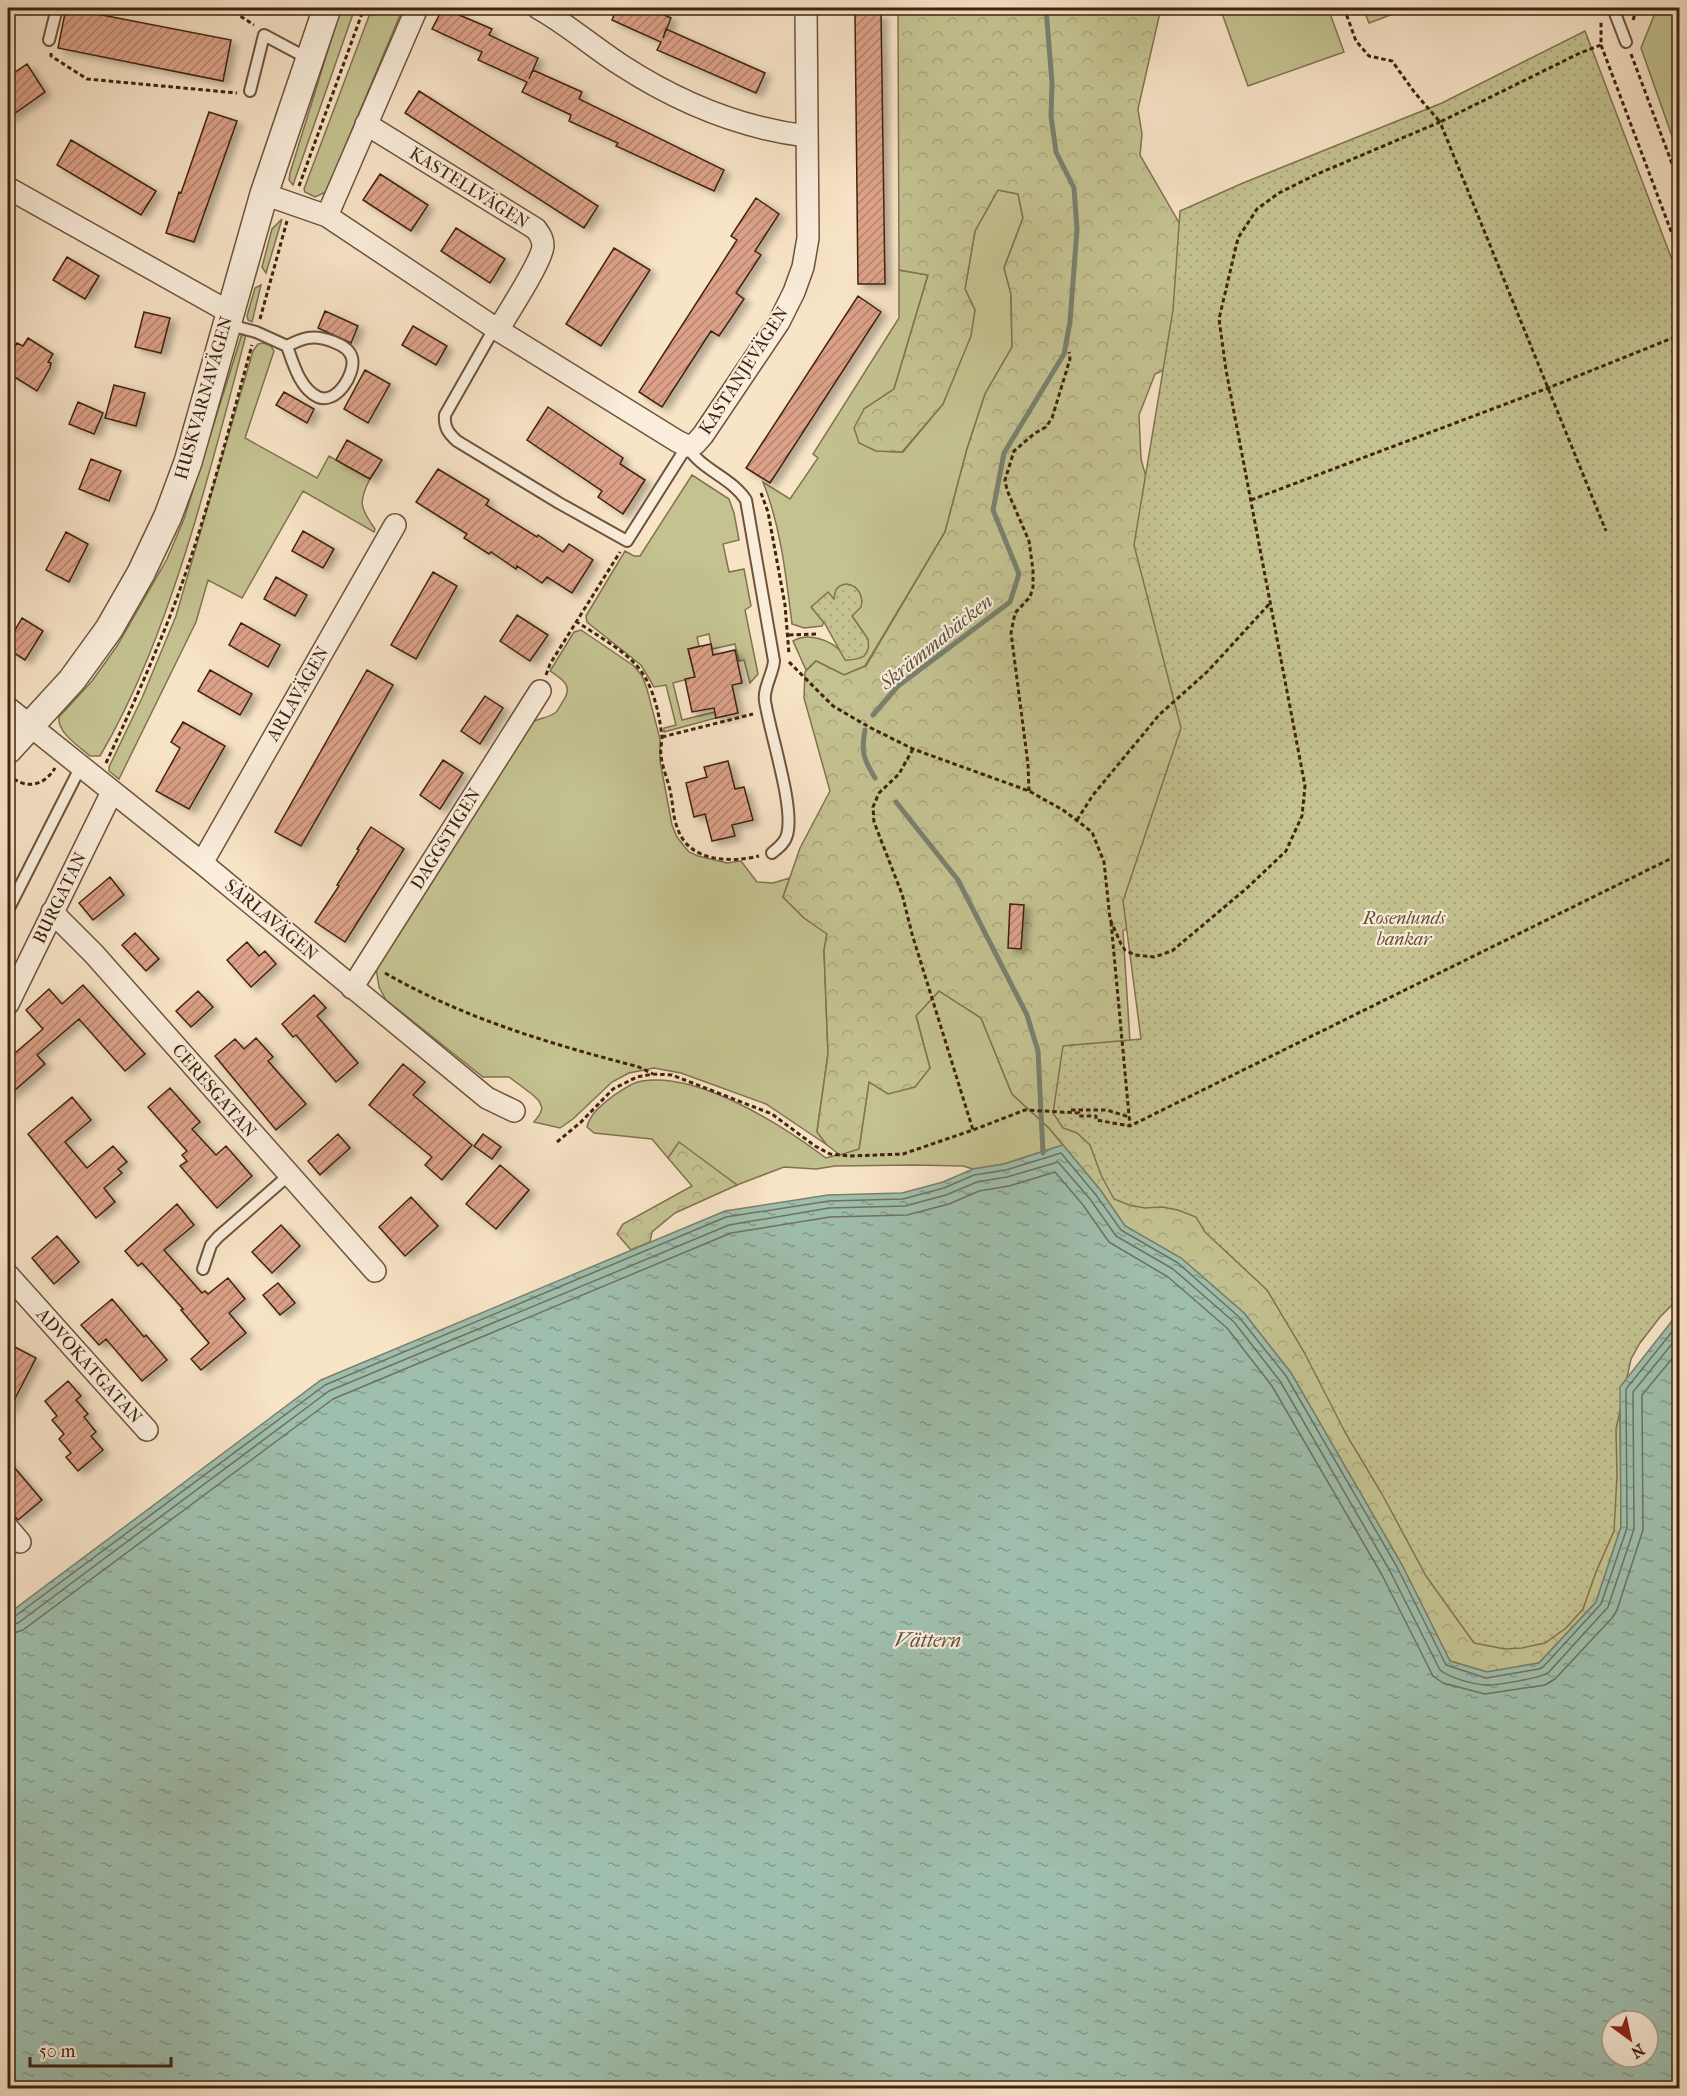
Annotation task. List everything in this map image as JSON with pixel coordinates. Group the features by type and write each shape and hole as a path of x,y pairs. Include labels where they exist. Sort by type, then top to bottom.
{"street":[{"name":"HUSKVARNAVÄGEN","path":"8,750 78,671 109,629 141,573 168,516 188,462 264,194 327,8"},
{"path":"327,216 417,8"},
{"path":"538,8 659,88 705,111 751,126 807,136"},
{"name":"KASTANJEVÄGEN","path":"264,194 327,216 496,328 687,446 695,444 779,322 794,292 802,267 807,238 806,8"},
{"name":"KASTELLVÄGEN","path":"366,124 536,229 542,236 543,248 536,264 496,328"},
{"path":"8,189 228,318"},
{"name":"ARLAVÄGEN","path":"202,863 395,525"},
{"name":"DAGGSTIGEN","path":"352,988 540,690"},
{"name":"SÄRLAVÄGEN","path":"8,708 202,863 488,1098 514,1111"},
{"name":"BURGATAN","path":"8,1004 52,912 105,786"},
{"name":"CERESGATAN","path":"52,912 94,954 375,1271"},
{"name":"ADVOKATGATAN","path":"8,1275 147,1430"}],"lane":[{"path":"49,40 57,8"},
{"path":"1613,8 1626,42"},
{"path":"250,91 264,35 309,59"},
{"path":"228,318 286,346 306,387 318,397 328,398 341,389 349,379 353,364 352,356 348,350 337,344 310,338 286,346"},
{"path":"496,328 445,415 445,424 449,434 457,441 627,541 687,446 699,462 736,487 746,500 774,661 765,699 788,806 787,837 772,853"},
{"path":"8,910 81,766"},
{"path":"203,1269 211,1245 218,1237 289,1175"}],"path":[{"path":"228,8 253,24 264,35"},
{"path":"105,786 175,602 213,488 292,203 364,8"},
{"path":"1344,8 1356,41 1369,56 1392,61 1440,122 1606,531"},
{"path":"1601,17 1600,45 1680,255"},
{"path":"49,40 52,47 51,56 87,79 247,94 250,91"},
{"path":"1626,42 1680,185"},
{"path":"1110,919 1125,950 1135,955 1154,957 1172,951 1286,852 1302,816 1305,786 1226,370 1219,319 1238,238 1257,208 1279,193 1315,175 1440,122 1600,45"},
{"path":"1251,500 1548,388 1680,335"},
{"path":"1029,791 1028,764 1011,633 1015,613 1030,597 1033,587 1033,570 1029,540 1007,490 1005,480 1014,451 1046,427 1052,418 1070,359 1068,352"},
{"path":"540,690 550,664 627,541"},
{"path":"1077,820 1093,795 1159,715 1208,671 1271,602"},
{"path":"576,621 630,659 640,669 652,690 662,737 661,754 677,827 692,849 703,856 722,859 742,860 772,853"},
{"path":"789,634 816,634"},
{"path":"789,662 833,706 869,727 913,749 1029,791 1064,810 1092,832 1104,862 1130,1126"},
{"path":"662,737 768,711"},
{"path":"913,749 899,774 879,793 873,807 874,822 902,894 937,1017 974,1130"},
{"path":"8,774 16,782 25,785 41,782 52,773 58,764"},
{"path":"557,1142 581,1122 613,1089 637,1077 653,1074 672,1075 772,1114 815,1146 830,1154 849,1156 903,1154 1025,1110 1079,1113 1079,1116 1096,1116 1096,1120 1130,1126 1680,854"},
{"path":"368,963 429,997 464,1012 521,1034 639,1066 653,1074"},
{"path":"1062,1112 1083,1109 1107,1110 1129,1117"}],"green space":[{"path":"341,8 355,8 293,185 289,180 290,173"},
{"path":"372,8 403,8 326,192 315,197 305,192 304,189"},
{"path":"898,8 1161,8 1138,109 1142,134 1140,155 1196,252 1195,356 1155,374 1139,415 1141,459 1153,503 1207,867 1123,931 1133,1089 1620,1387 1621,1527 1596,1602 1539,1663 1487,1672 1450,1661 1402,1565 1291,1373 1244,1313 1181,1258 1125,1226 1101,1191 1049,1128 1012,1094 981,1018 939,991 916,1016 930,1068 915,1087 888,1094 869,1082 859,1149 840,1155 827,1145 817,1132 828,1054 824,950 827,934 804,918 783,897 800,848 830,791 804,698 805,672 816,661 844,675 866,666 945,532 967,449 985,394 1012,347 1011,294 1004,268 1023,218 1018,194 998,190 975,231 965,289 975,310 971,336 943,404 902,452 876,451 859,443 854,428 864,409 894,389 928,275 899,270"},
{"path":"1220,8 1328,8 1344,52 1248,86"},
{"path":"1363,8 1409,8 1369,23"},
{"path":"1657,8 1679,8 1679,156 1641,48"},
{"name":"Rosenlunds bankar","path":"1585,31 1679,278 1680,1297 1660,1317 1631,1359 1616,1429 1617,1476 1614,1531 1583,1609 1566,1628 1545,1643 1505,1649 1474,1643 1426,1576 1382,1494 1346,1434 1304,1352 1267,1290 1205,1232 1196,1217 1178,1210 1162,1207 1145,1208 1114,1199 1101,1175 1090,1145 1077,1133 1063,1128 1053,1113 1063,1046 1141,1039 1123,901 1181,728 1134,545 1173,310 1180,211 1243,183 1442,103"},
{"path":"998,190 1018,194 1023,218 1004,268 1011,294 1012,347 985,394 967,449 945,532 865,666 844,675 816,661 806,670 793,641 812,637 832,644 842,653 867,638 852,616 862,601 855,587 834,600 822,626 804,628 792,624 779,534 763,482 790,499 818,458 813,454 899,318 899,270 928,275 894,389 864,409 876,451 903,452 943,404 975,310 965,289 975,231"},
{"path":"282,219 266,273 262,267 272,229"},
{"path":"261,285 252,322 247,316 255,288"},
{"path":"242,334 246,335 217,445 168,606 126,708 100,756 90,756 65,734 59,723 59,717 92,681 117,646 167,559 184,519"},
{"path":"264,343 271,346 274,351 245,438 317,478 329,456 370,479 362,505 375,529 374,532 303,491 242,598 208,580 196,622 119,779 109,771 109,767 142,698 176,616 253,351 258,344"},
{"path":"692,475 729,499 734,513 739,540 723,544 729,572 744,569 751,606 745,610 758,674 750,683 744,660 739,661 735,644 712,649 709,634 697,637 699,646 688,649 695,677 673,683 682,720 715,712 716,718 664,732 664,728 676,725 666,685 654,687 641,665 587,622 586,616 625,551 634,556 640,556"},
{"path":"846,584 854,586 861,595 861,607 852,616 868,639 868,650 864,656 845,660 825,624 811,607 828,592 834,599 837,589"},
{"path":"581,630 634,666 642,676 660,739 660,761 672,825 677,837 689,852 727,863 741,861 757,882 773,883 790,878 783,897 804,918 827,933 824,951 828,1054 817,1131 827,1145 766,1104 681,1073 654,1068 629,1073 612,1082 573,1119 560,1128 534,1122 542,1108 533,1095 509,1077 483,1077 386,1000 379,987 376,968 528,725 555,713 566,696 565,683 550,671 574,632"},
{"path":"940,990 981,1018 1012,1094 1049,1128 1063,1145 1004,1164 973,1169 963,1166 914,1165 835,1166 816,1169 784,1167 737,1185 679,1143 668,1158 652,1139 594,1133 587,1127 597,1109 627,1087 642,1081 664,1080 714,1093 739,1104 787,1131 826,1158 859,1149 869,1082 930,1068 916,1015"},
{"path":"679,1142 737,1185 675,1213 652,1232 650,1242 631,1250 617,1234 623,1224 692,1186 668,1158"}],"water":[{"name":"Vättern","path":"1063,1145 1101,1191 1125,1226 1181,1258 1244,1313 1291,1373 1402,1565 1450,1661 1487,1672 1539,1663 1596,1602 1621,1527 1620,1387 1679,1312 1679,2088 8,2088 8,1614 321,1380 725,1211 828,1195 902,1193 943,1182 973,1169 1004,1164"}],"building":[{"path":"66,8 231,40 223,81 58,48"},
{"path":"443,8 492,29 489,35 538,58 529,79 533,70 582,92 579,99 724,170 714,191 616,146 618,143 569,121 571,115 522,92 527,82 478,60 482,52 432,29"},
{"path":"617,8 648,8 671,18 667,29 765,73 756,93 657,50 661,42 612,20"},
{"path":"855,14 881,14 885,284 858,284"},
{"path":"27,64 45,92 8,118 8,77"},
{"path":"419,91 598,206 584,228 405,113"},
{"path":"209,112 237,121 194,242 166,233"},
{"path":"71,140 156,191 141,215 57,165"},
{"path":"380,174 428,205 411,231 363,200"},
{"path":"756,198 779,214 755,251 761,255 736,293 744,299 719,336 711,331 662,407 639,392 737,240 731,236"},
{"path":"456,228 505,259 490,283 441,251"},
{"path":"614,248 650,270 601,346 566,324"},
{"path":"67,257 99,276 85,299 53,280"},
{"path":"858,296 881,312 770,483 746,468"},
{"path":"325,311 358,326 351,343 318,328"},
{"path":"144,312 170,318 161,353 135,347"},
{"path":"413,326 447,346 436,365 402,345"},
{"path":"28,338 53,354 48,362 51,363 50,368 37,391 8,373 8,359 17,343 23,346"},
{"path":"365,370 390,384 368,423 344,409"},
{"path":"114,385 145,393 136,426 105,418"},
{"path":"284,392 314,409 307,423 276,405"},
{"path":"78,402 103,413 94,434 69,424"},
{"path":"548,407 623,458 620,464 645,480 623,514 598,497 602,491 527,440"},
{"path":"347,440 382,460 370,479 336,460"},
{"path":"91,459 121,471 109,501 79,489"},
{"path":"438,469 489,500 486,505 537,537 538,535 563,552 569,544 593,560 572,593 547,577 542,583 517,566 516,569 491,552 489,554 464,538 467,534 416,502"},
{"path":"303,531 334,549 323,568 292,551"},
{"path":"66,532 88,544 69,582 46,570"},
{"path":"433,572 457,586 416,659 391,645"},
{"path":"276,577 307,595 295,616 264,599"},
{"path":"517,615 548,635 530,661 500,641"},
{"path":"22,618 43,631 25,660 8,649 8,642"},
{"path":"241,623 280,645 268,667 229,645"},
{"path":"711,644 713,655 735,650 742,683 732,685 738,713 716,718 714,708 692,712 685,679 695,677 688,649"},
{"path":"210,670 252,694 240,715 198,691"},
{"path":"367,670 393,685 301,846 275,832"},
{"path":"485,696 503,708 480,744 461,731"},
{"path":"183,722 225,746 189,809 156,791 180,748 171,742"},
{"path":"443,760 463,773 440,809 420,795"},
{"path":"728,761 735,789 744,787 753,820 732,825 735,836 712,841 705,814 694,817 686,783 707,777 704,767"},
{"path":"371,827 404,849 345,942 315,922 339,886 337,885"},
{"path":"110,877 124,895 93,920 79,903"},
{"path":"1010,904 1024,905 1021,949 1008,948"},
{"path":"135,933 159,959 146,971 122,945"},
{"path":"247,942 259,956 265,951 276,964 251,987 227,960"},
{"path":"83,985 145,1054 125,1071 79,1019 37,1055 45,1064 8,1096 8,1059 43,1029 26,1010 49,989 62,1004"},
{"path":"198,991 213,1007 191,1027 176,1011"},
{"path":"314,995 326,1008 317,1016 358,1063 336,1082 296,1035 293,1037 282,1024"},
{"path":"256,1038 273,1057 268,1061 306,1104 276,1130 215,1056 235,1039 244,1049"},
{"path":"403,1064 425,1082 413,1095 472,1145 442,1180 425,1165 432,1157 369,1105"},
{"path":"170,1088 200,1122 192,1129 216,1155 226,1146 252,1176 217,1208 180,1166 187,1161 182,1155 187,1151 148,1107"},
{"path":"72,1097 91,1120 65,1142 87,1168 113,1146 127,1162 118,1169 122,1173 104,1188 115,1202 96,1218 28,1134"},
{"path":"338,1134 350,1148 320,1175 308,1161"},
{"path":"483,1134 501,1147 492,1159 474,1146"},
{"path":"500,1165 529,1190 496,1229 466,1204"},
{"path":"411,1197 438,1226 405,1256 379,1227"},
{"path":"177,1204 194,1225 164,1250 202,1293 205,1291 208,1294 228,1278 245,1299 229,1313 246,1333 201,1370 191,1359 209,1343 181,1310 183,1309 142,1263 138,1266 125,1251"},
{"path":"281,1225 300,1246 272,1273 252,1252"},
{"path":"57,1236 79,1262 54,1284 32,1258"},
{"path":"278,1283 295,1303 280,1315 263,1295"},
{"path":"112,1299 167,1360 142,1381 106,1339 99,1345 81,1325"},
{"path":"13,1346 36,1358 8,1412 8,1355"},
{"path":"68,1381 81,1396 76,1400 88,1414 84,1417 96,1432 91,1436 103,1450 78,1471 66,1457 71,1453 59,1439 64,1434 52,1420 57,1416 45,1401"},
{"path":"8,1460 42,1500 18,1520 8,1509"}],"waterway":[{"name":"Skrämmabäcken","path":"873,715 898,686 1010,602 1019,574 993,510 1004,453 1064,354 1070,322 1077,229 1074,188 1056,152 1051,116 1052,83 1046,8"},
{"name":"Skrämmabäcken","path":"865,730 864,755 875,778"},
{"path":"896,802 958,880 1027,1015 1038,1051 1043,1153"}]}
